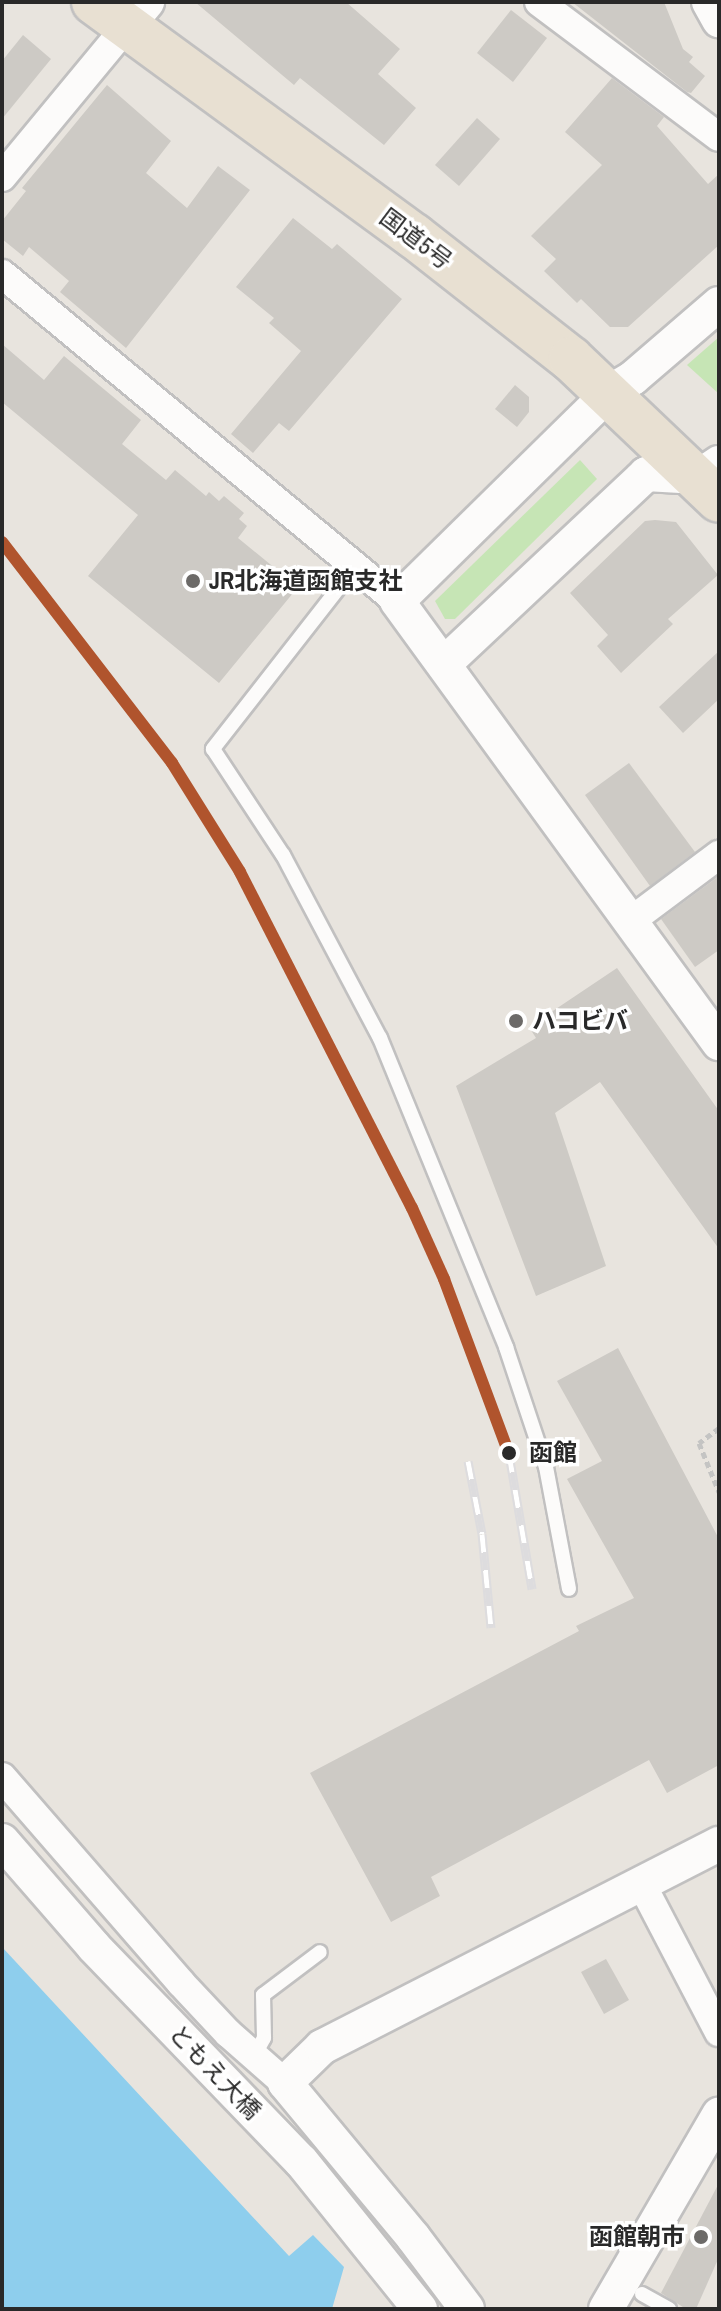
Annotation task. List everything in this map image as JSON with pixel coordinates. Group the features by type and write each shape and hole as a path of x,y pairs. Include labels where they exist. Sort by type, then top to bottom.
{"highway":[{"name":"国道5号","path":"123,10 610,392 712,480"}],"street":[{"path":"539,2 719,137"},
{"path":"709,2 719,20"},
{"path":"2,177 123,10"},
{"path":"2,274 397,601 719,1043"},
{"path":"397,601 610,392 633,378 719,304"},
{"path":"445,663 646,474 712,480"},
{"path":"632,920 719,855"},
{"path":"2,1777 181,1983 285,2083 413,2237 467,2309"},
{"name":"ともえ大橋","path":"2,1841 94,1947 301,2161 420,2309"},
{"path":"285,2083 322,2047 719,1844"},
{"path":"642,1885 719,2032"},
{"path":"606,2309 719,2115"}],"lane":[{"path":"355,567 213,749 283,855 380,1038 511,1362 546,1467 569,1589"},
{"path":"254,2056 264,2038 263,1995 320,1952"},
{"path":"642,2294 669,2309"}],"path":[{"path":"719,1428 699,1443 719,1492"}],"green space":[{"path":"719,337 719,394 687,365"},
{"path":"580,460 597,479 455,619 445,619 435,601"}],"water":[{"path":"2,1947 289,2256 313,2235 344,2267 332,2309 2,2309"}],"building":[{"path":"195,2 346,2 400,49 378,74 416,108 384,145 300,78 294,85"},
{"path":"572,2 664,2 683,49 693,57 689,62 705,76 691,93 687,92"},
{"path":"511,10 547,38 513,82 477,53"},
{"path":"23,35 51,59 2,119 2,61"},
{"path":"612,78 664,117 657,126 708,184 719,174 719,245 628,327 610,327 581,299 577,303 544,271 556,259 531,236 602,165 565,132"},
{"path":"107,85 171,141 146,173 187,208 218,166 250,190 126,348 60,292 69,281 29,247 23,256 2,239 2,221 26,191 22,188"},
{"path":"477,118 500,139 459,186 435,165"},
{"path":"293,218 332,249 337,244 402,299 289,431 279,423 253,453 231,434 301,351 269,323 274,318 236,287"},
{"name":"JR北海道函館支社","path":"2,344 44,380 64,356 141,420 122,444 166,480 175,470 206,496 209,492 219,501 224,496 244,513 239,519 247,526 238,538 298,587 219,683 88,576 138,515 2,402"},
{"path":"515,385 529,397 529,412 517,427 495,409"},
{"path":"645,521 676,522 718,575 668,619 673,624 621,673 597,646 608,635 570,593"},
{"path":"719,651 719,699 683,733 659,707"},
{"path":"629,763 695,852 650,886 585,795"},
{"path":"719,876 719,950 695,967 661,919"},
{"path":"617,968 719,1111 719,1249 600,1082 555,1113 606,1266 536,1296 456,1086 536,1038 529,1027"},
{"path":"618,1348 719,1539 719,1765 667,1793 649,1760 431,1877 440,1896 391,1922 310,1773 579,1631 576,1626 634,1598 567,1479 602,1461 557,1381"},
{"path":"606,1959 629,2000 604,2014 581,1972"},
{"name":"函館朝市","path":"719,2183 719,2257 696,2309 686,2309 661,2293"}],"railway":[{"path":"509,1454 532,1589"},
{"path":"468,1461 482,1534 491,1628"}],"transit line":[{"path":"2,542 172,763 240,872 412,1208 444,1279 509,1454"}],"place":[{"name":"JR北海道函館支社","path":"193,581"},
{"name":"ハコビバ","path":"516,1021"},
{"name":"函館","path":"509,1453"},
{"name":"函館朝市","path":"701,2237"}]}
